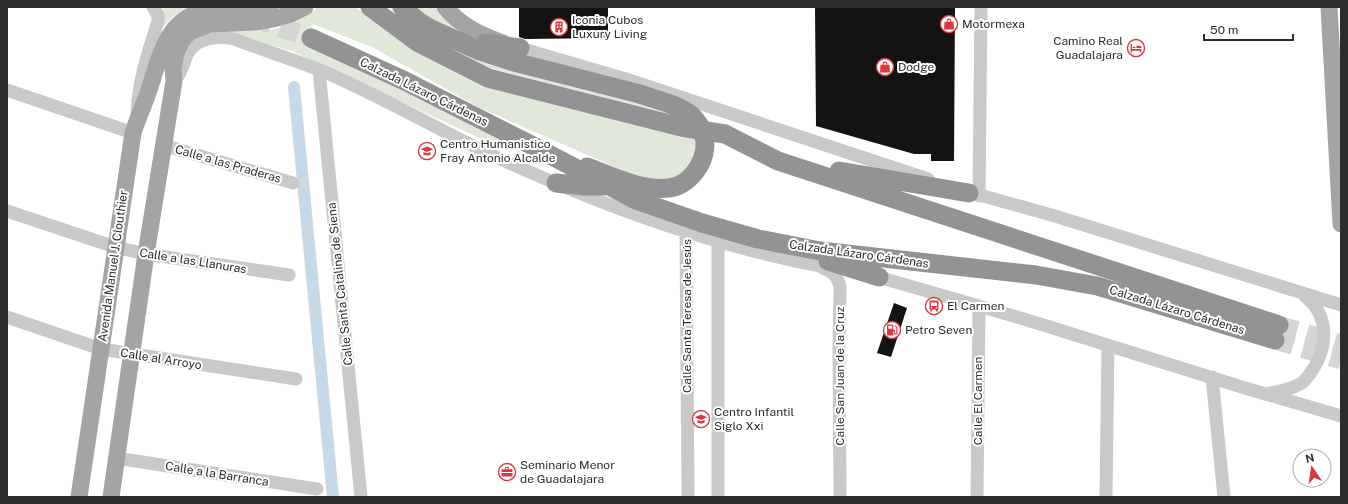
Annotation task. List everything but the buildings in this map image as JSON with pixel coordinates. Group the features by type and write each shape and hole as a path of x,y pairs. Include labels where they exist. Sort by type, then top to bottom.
{"highway":[{"name":"Calzada Lázaro Cárdenas","path":"311,38 405,81 636,200 702,223 758,239 820,251 1036,275 1098,286 1277,332 778,161 725,134 681,127 488,78 417,42 370,7"},
{"path":"402,7 418,21 431,29 480,51 514,62 640,94"},
{"path":"431,29 485,43 520,48"},
{"path":"535,147 635,185 653,188 670,188 687,181 702,160 704,133 690,114 672,105 640,94 550,58"},
{"path":"778,161 974,194"},
{"path":"556,183 584,186 608,186"},
{"path":"758,239 879,277"}],"main road":[{"name":"Avenida Manuel J. Clouthier","path":"79,497 115,247 135,128 157,61 166,40 177,25 189,17 203,11 217,9 245,11 270,7"},
{"path":"111,497 146,254 164,145 176,53 181,42 189,32 210,24 257,22 290,14 305,7"},
{"path":"444,7 453,17 470,29 495,40 520,48"},
{"path":"1329,7 1337,126 1341,224"}],"street":[{"path":"7,90 135,128 137,94 145,61 158,21 158,15 153,7"},
{"path":"974,194 981,7"},
{"name":"Calzada Lázaro Cárdenas","path":"174,74 181,71 190,49 201,41 221,37 234,39 319,70 388,102 472,145 556,183 686,232 759,252 820,266 879,277 1341,416"},
{"path":"520,48 629,80 974,194 1055,216 1341,305"},
{"name":"Calle Santa Catalina de Siena","path":"319,70 361,497"},
{"name":"Calle a las Praderas","path":"164,145 293,183"},
{"name":"Calle a las Llanuras","path":"7,211 115,247 146,254 289,275"},
{"name":"Calle Santa Teresa de Jesús","path":"686,232 688,497"},
{"path":"718,240 718,497"},
{"name":"Calle San Juan de la Cruz","path":"820,266 833,272 840,286 840,497"},
{"path":"1266,393 1285,391 1303,382 1320,357 1324,337 1324,327 1321,317 1314,304 1302,293"},
{"name":"Calle El Carmen","path":"977,497 979,306"},
{"name":"Calle al Arroyo","path":"7,317 101,349 296,379"},
{"path":"1106,497 1108,345"},
{"path":"1212,377 1224,497"},
{"name":"Calle a la Barranca","path":"116,458 318,489"}],"shaded area":[{"path":"163,7 188,7 175,15 161,29 164,13"},
{"path":"318,7 355,7 415,51 486,87 684,138 687,120 486,67 422,36 389,7 396,7 416,22 688,117 698,148 690,166 679,176 649,182 478,107 372,47 313,24 305,46 366,69 525,154 490,143 292,51 211,29 261,31 276,29 306,16"},
{"path":"411,7 435,7 439,14 460,32 432,21"}],"waterway":[{"path":"294,87 333,497"}],"tunnel":[{"path":"253,18 311,38"},
{"path":"1279,325 1341,344"},
{"path":"1275,340 1341,360"}],"place":[{"name":"Motormexa","path":"949,24"},
{"name":"Iconia Cubos Luxury Living","path":"559,27"},
{"name":"Camino Real Guadalajara","path":"1136,48"},
{"name":"Dodge","path":"885,67"},
{"name":"Centro Humanistico Fray Antonio Alcalde","path":"427,151"},
{"name":"El Carmen","path":"934,306"},
{"name":"Petro Seven","path":"892,330"},
{"name":"Centro Infantil Siglo Xxi","path":"701,419"},
{"name":"Seminario Menor de Guadalajara","path":"507,472"}]}
